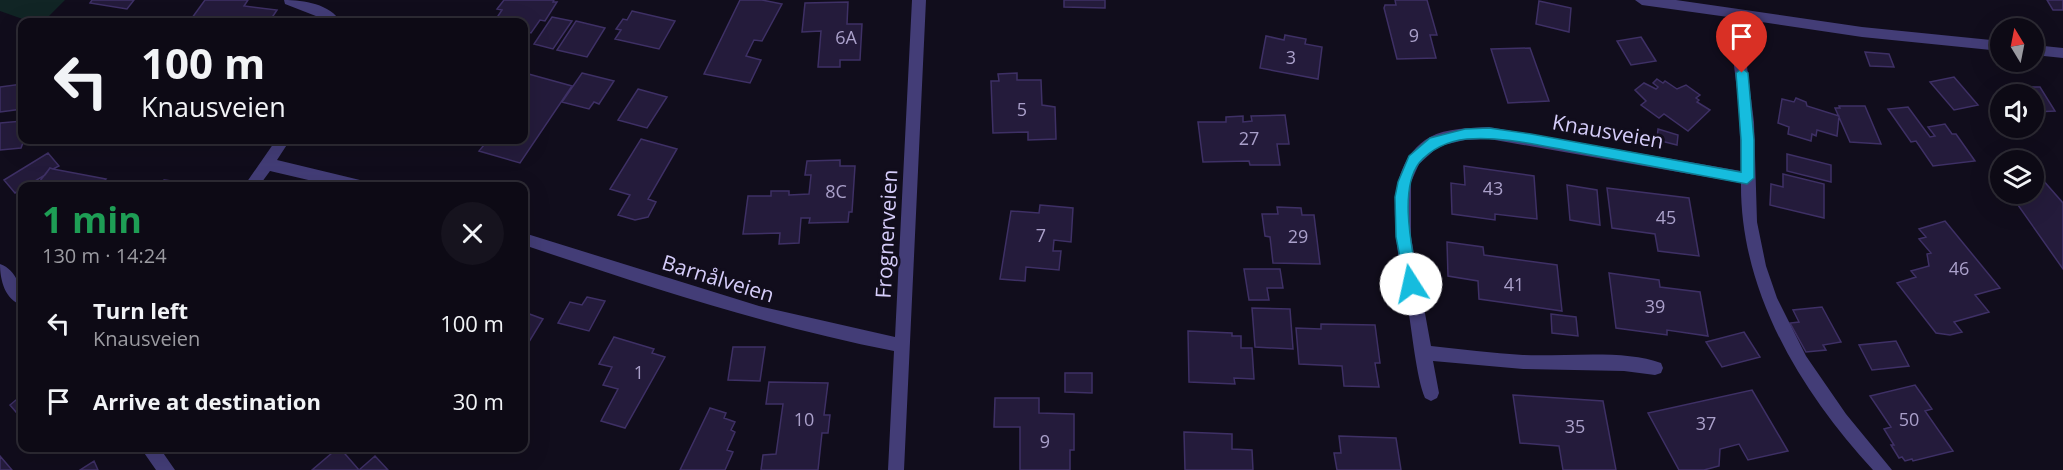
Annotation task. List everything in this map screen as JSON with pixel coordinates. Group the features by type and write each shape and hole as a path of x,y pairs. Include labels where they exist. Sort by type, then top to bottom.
{"street":[{"name":"Frognerveien","path":"896,470 919,0"},
{"path":"1642,0 1734,15 1990,45"},
{"path":"290,1 326,14 330,18"},
{"path":"1734,15 1745,94 1751,232 1761,272 1773,306 1797,354 1846,428 1884,470"},
{"path":"2044,51 2063,53"},
{"name":"Knausveien","path":"1431,393 1403,237 1402,197 1404,182 1414,160 1435,141 1465,134 1489,134 1531,139 1747,178"},
{"path":"254,182 280,144"},
{"path":"267,164 343,182"},
{"name":"Barnålveien","path":"528,240 663,285 793,324 903,346"},
{"path":"0,271 18,293"},
{"path":"1425,353 1523,362 1624,364 1655,368"},
{"path":"152,452 167,470"}],"green space":[{"path":"0,0 65,0 47,18 20,18 0,11"}],"building":[{"path":"92,0 134,0 127,9 90,3"},
{"path":"205,0 248,0 244,6 277,10 272,18 192,18"},
{"path":"504,0 554,0 553,2 557,2 545,21 540,20 531,33 528,32 528,18 497,18 502,10 497,9"},
{"path":"740,0 762,0 782,4 762,41 754,40 746,56 761,60 750,83 704,74"},
{"path":"1064,0 1105,0 1105,8 1064,7"},
{"path":"1395,0 1427,0 1437,35 1430,35 1436,58 1397,59 1384,8 1385,5 1396,5"},
{"path":"2047,0 2063,0 2063,10 2053,10"},
{"path":"1539,1 1571,8 1569,32 1536,24"},
{"path":"848,2 847,24 862,24 860,60 840,60 840,67 818,67 821,31 802,32 805,3"},
{"path":"632,11 675,21 659,49 615,39 621,30 616,29 623,19 627,20"},
{"path":"552,17 572,21 553,49 534,44"},
{"path":"576,21 605,28 587,57 557,50"},
{"path":"1285,35 1306,39 1305,44 1322,47 1318,79 1260,68 1266,36 1284,40"},
{"path":"1641,37 1656,61 1631,65 1617,41"},
{"path":"1530,48 1549,101 1508,103 1491,49"},
{"path":"1865,52 1889,54 1894,67 1870,66"},
{"path":"582,73 614,81 599,104 594,102 589,109 562,102"},
{"path":"1017,73 1017,80 1041,80 1042,105 1055,107 1056,139 1028,140 1028,132 993,133 991,81 999,81 998,74"},
{"path":"528,74 572,86 520,163 479,151 485,144 528,144"},
{"path":"1954,77 1978,105 1954,110 1930,82"},
{"path":"1657,79 1677,89 1686,85 1700,95 1696,98 1699,100 1697,102 1710,110 1688,131 1664,114 1659,118 1641,105 1646,101 1635,90 1644,83 1656,89 1658,87 1653,83"},
{"path":"18,85 18,110 0,112 0,87"},
{"path":"638,89 667,97 647,128 618,120"},
{"path":"2044,93 2055,111 2044,112"},
{"path":"1796,98 1806,102 1807,106 1839,116 1837,136 1817,130 1816,136 1812,134 1811,141 1788,134 1789,127 1778,123 1782,99 1794,102"},
{"path":"1839,106 1865,106 1881,144 1850,142 1835,108 1840,108"},
{"path":"1908,107 1930,137 1935,136 1928,127 1945,124 1952,134 1956,134 1975,161 1933,166 1916,141 1911,142 1888,109"},
{"path":"1285,115 1289,144 1277,144 1280,165 1250,165 1249,161 1203,162 1198,122 1226,122 1226,117 1243,116 1243,122 1252,121 1251,116"},
{"path":"18,121 18,144 22,144 21,148 0,150 0,123"},
{"path":"1658,129 1678,135 1677,145 1657,140"},
{"path":"641,139 677,149 648,199 656,202 648,217 635,220 618,215 630,195 610,189"},
{"path":"48,153 59,166 50,168 45,175 34,182 18,182 18,191 15,193 4,180"},
{"path":"1787,154 1831,165 1831,182 1787,171"},
{"path":"840,160 840,166 855,166 852,212 849,212 848,222 809,223 810,218 801,218 799,243 779,244 780,233 743,234 748,196 771,196 771,191 789,191 789,195 809,194 811,175 805,175 807,161"},
{"path":"1464,166 1534,176 1537,219 1495,214 1495,220 1452,214 1451,183 1465,185"},
{"path":"50,168 106,179 103,182 39,182"},
{"path":"1783,174 1824,184 1824,218 1770,205 1771,184 1783,187"},
{"path":"2044,181 2063,203 2063,269 2017,204 2044,204"},
{"path":"1567,185 1597,190 1600,225 1570,220"},
{"path":"1607,188 1689,198 1699,256 1658,251 1655,234 1612,228"},
{"path":"1040,205 1073,208 1071,242 1054,240 1053,251 1061,251 1059,270 1026,267 1025,281 1000,279 1011,211 1039,213"},
{"path":"1277,207 1301,208 1302,215 1314,215 1320,264 1273,263 1270,237 1265,236 1262,214 1278,214"},
{"path":"1945,221 2000,288 1975,295 1989,312 1954,322 1962,332 1950,335 1936,333 1897,283 1916,277 1911,271 1929,266 1927,254 1931,253 1919,239 1926,237 1919,229"},
{"path":"1447,242 1483,247 1484,255 1557,265 1562,311 1479,299 1478,281 1448,276"},
{"path":"1244,269 1280,269 1283,288 1267,288 1269,300 1249,300"},
{"path":"1609,273 1659,280 1660,287 1700,292 1708,336 1667,330 1667,335 1616,328"},
{"path":"587,297 605,301 589,331 558,323 570,302 582,305"},
{"path":"1822,307 1841,342 1823,345 1826,350 1806,352 1790,323 1799,322 1793,310"},
{"path":"1252,308 1290,309 1293,349 1255,347"},
{"path":"528,313 543,319 528,343"},
{"path":"1551,314 1576,317 1578,336 1552,333"},
{"path":"1321,324 1375,325 1380,363 1375,363 1379,387 1344,386 1342,366 1299,364 1296,328 1321,329"},
{"path":"1188,331 1232,333 1232,336 1241,336 1241,348 1252,348 1254,379 1234,378 1235,384 1189,382"},
{"path":"1744,332 1760,357 1722,367 1706,342"},
{"path":"614,337 654,349 652,353 665,357 625,428 601,421 618,389 603,385 612,367 599,364"},
{"path":"1896,341 1909,366 1872,370 1859,345"},
{"path":"733,347 765,347 760,381 728,380"},
{"path":"1065,373 1092,373 1092,393 1065,392"},
{"path":"769,382 828,383 824,415 830,415 828,433 822,433 818,470 761,470 763,455 776,454 783,404 766,404"},
{"path":"1915,385 1932,409 1925,411 1953,451 1905,461 1902,457 1899,458 1891,445 1894,445 1884,429 1891,427 1870,396"},
{"path":"1752,390 1788,451 1748,460 1739,444 1720,449 1719,466 1704,470 1679,470 1648,413"},
{"path":"1513,395 1603,401 1616,470 1563,470 1559,446 1520,443"},
{"path":"18,398 18,414 10,405"},
{"path":"995,398 1039,398 1039,413 1074,414 1074,450 1070,450 1070,470 1020,470 1020,427 994,427"},
{"path":"710,408 726,413 724,418 735,422 731,430 735,432 727,450 733,452 725,470 680,470"},
{"path":"1184,432 1232,434 1232,449 1252,450 1253,470 1185,470"},
{"path":"1339,436 1396,438 1401,470 1337,470 1334,453 1341,453"},
{"path":"333,452 343,452 359,470 312,470"},
{"path":"0,456 12,470 0,470"},
{"path":"375,456 388,470 359,470"},
{"path":"94,461 98,470 80,470"}],"route":[{"path":"1411,284 1403,237 1404,182 1414,160 1435,141 1465,134 1489,134 1531,139 1747,178 1748,140 1742,73"}]}
